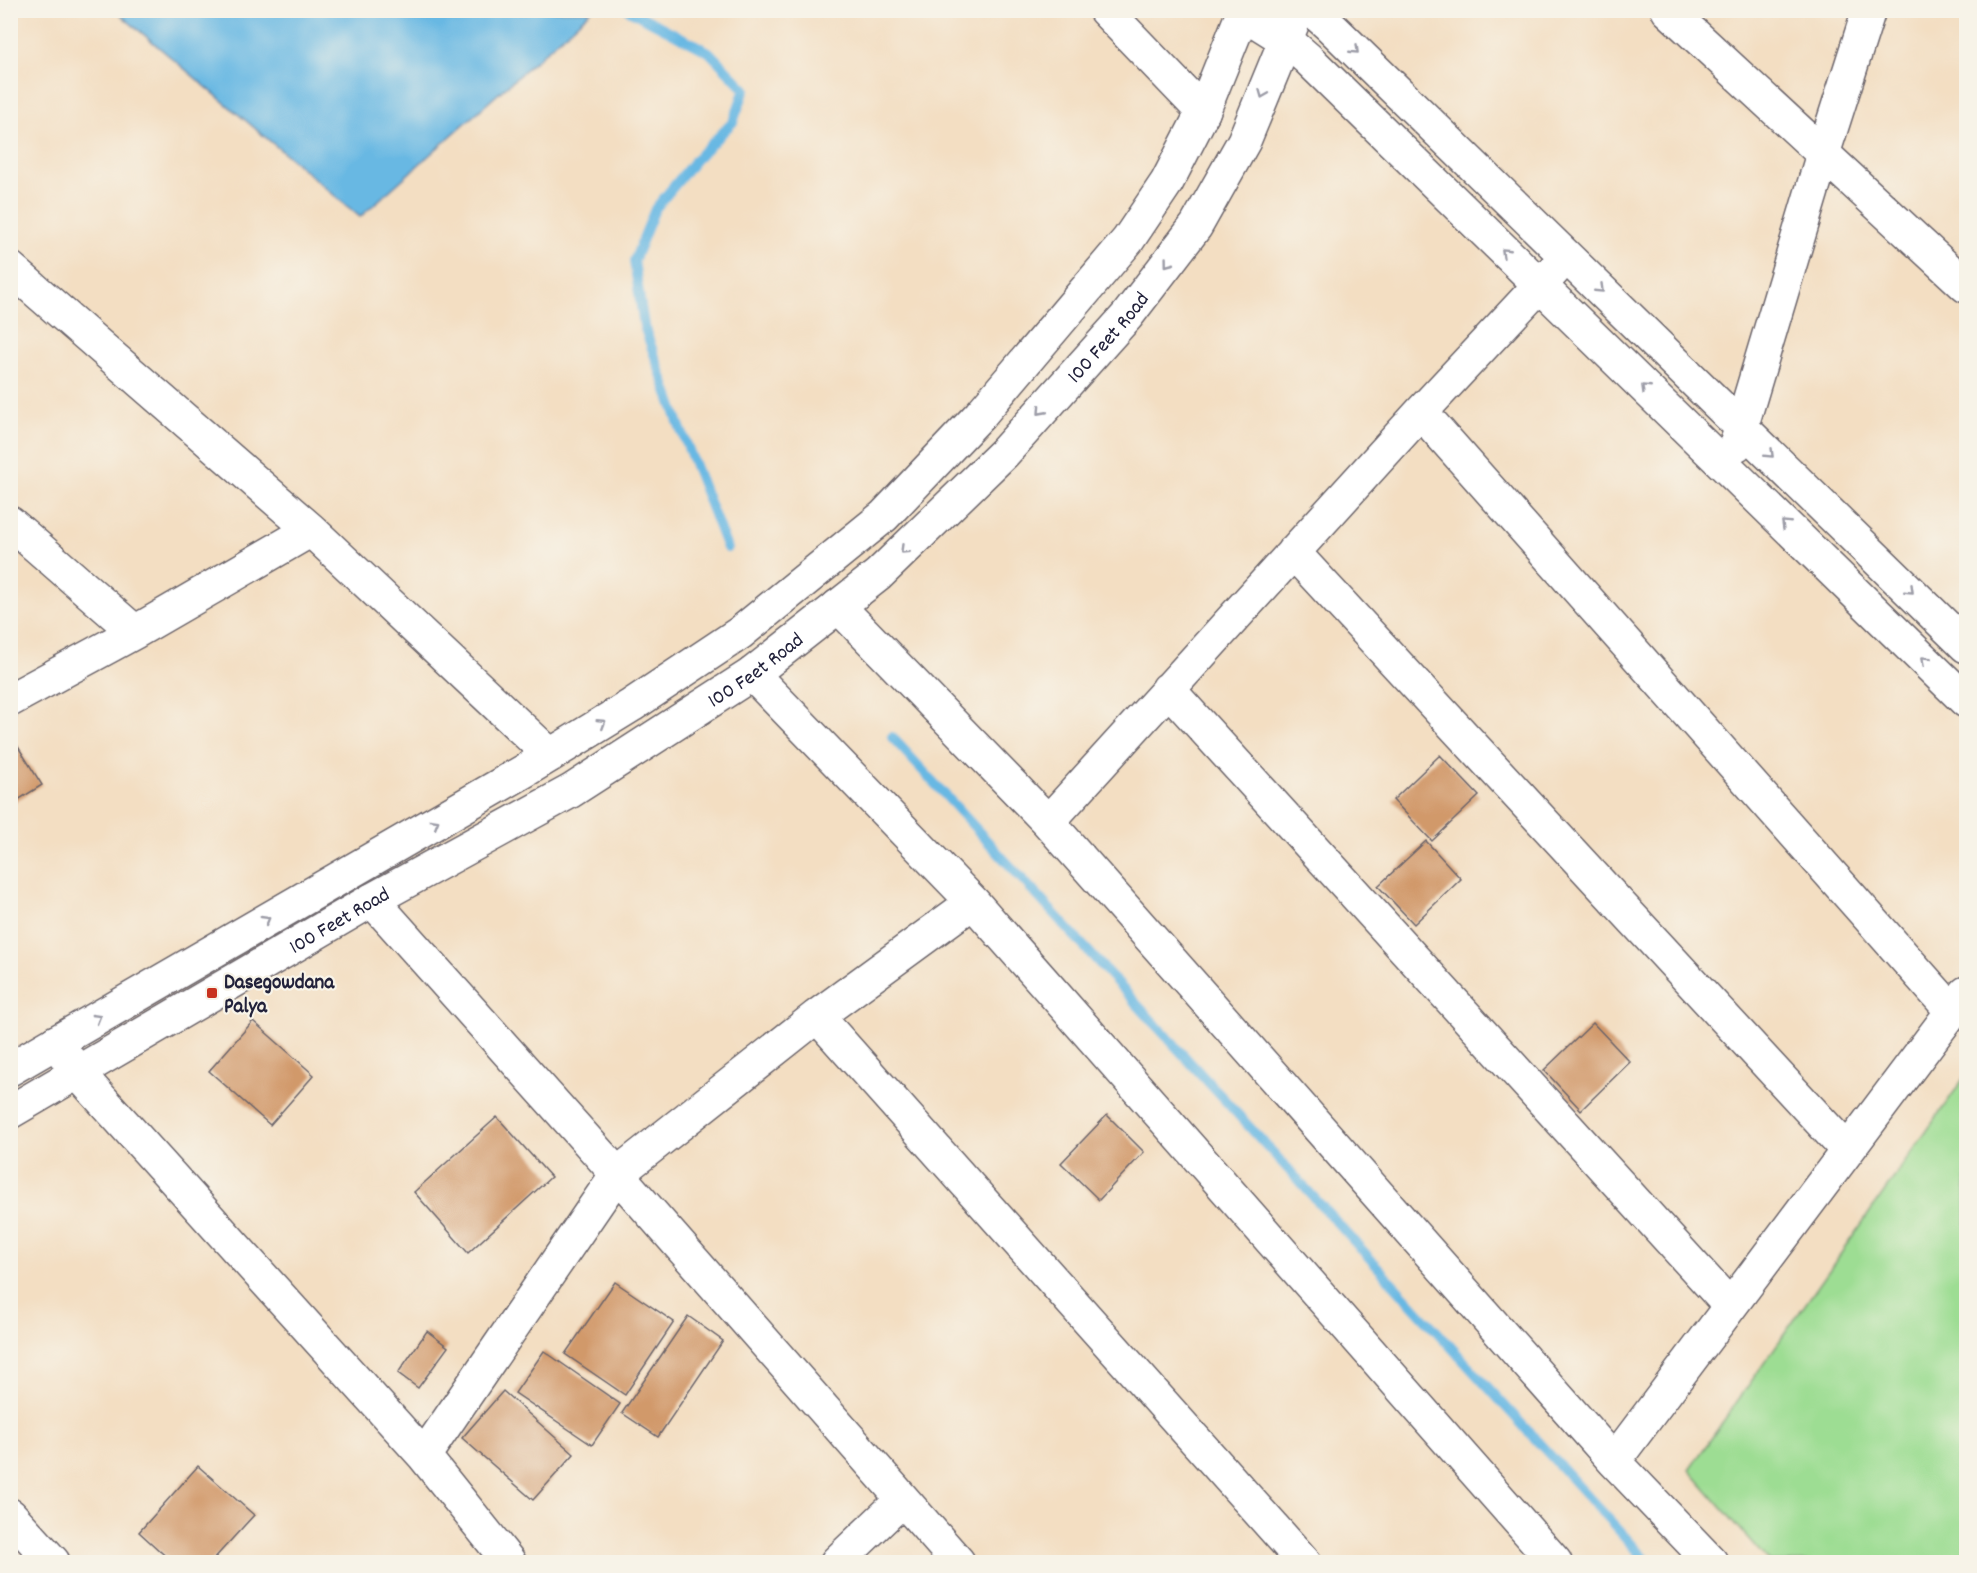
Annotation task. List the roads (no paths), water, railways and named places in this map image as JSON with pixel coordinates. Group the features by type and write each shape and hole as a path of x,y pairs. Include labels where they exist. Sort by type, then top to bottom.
{"street":[{"path":"1105,10 1203,112"},
{"path":"1312,10 1966,646"},
{"path":"1668,10 1966,286"},
{"path":"1728,469 1869,10"},
{"path":"1244,12 1292,25 1308,58 1966,701"},
{"name":"100 Feet Road","path":"10,1069 632,705 740,633 884,516 980,415 1128,240 1167,182 1203,112 1244,12"},
{"name":"100 Feet Road","path":"10,1112 372,900 571,791 752,674 878,574 1004,453 1127,316 1196,226 1244,141 1292,25"},
{"path":"1048,822 1566,256"},
{"path":"10,268 311,530 550,755"},
{"path":"1421,412 1959,1002 1614,1461"},
{"path":"10,523 135,632"},
{"path":"10,700 135,632 311,530"},
{"path":"1293,552 1847,1150"},
{"path":"838,606 1048,822 1614,1461 1711,1563"},
{"path":"752,674 973,902 1555,1563"},
{"path":"1168,689 1730,1306"},
{"path":"372,900 617,1174 958,1563"},
{"path":"424,1456 617,1174 818,1016 973,902"},
{"path":"818,1016 1304,1563"},
{"path":"56,1042 77,1072 424,1456 509,1563"},
{"path":"837,1563 902,1500"},
{"path":"10,1515 53,1563"}],"water":[{"path":"116,11 591,11 360,217"}],"waterway":[{"path":"629,10 709,52 745,89 733,122 697,158 655,209 634,261 644,326 727,548"},
{"path":"892,737 1648,1562"}],"place":[{"name":"Dasegowdana Palya","path":"212,993"}]}
